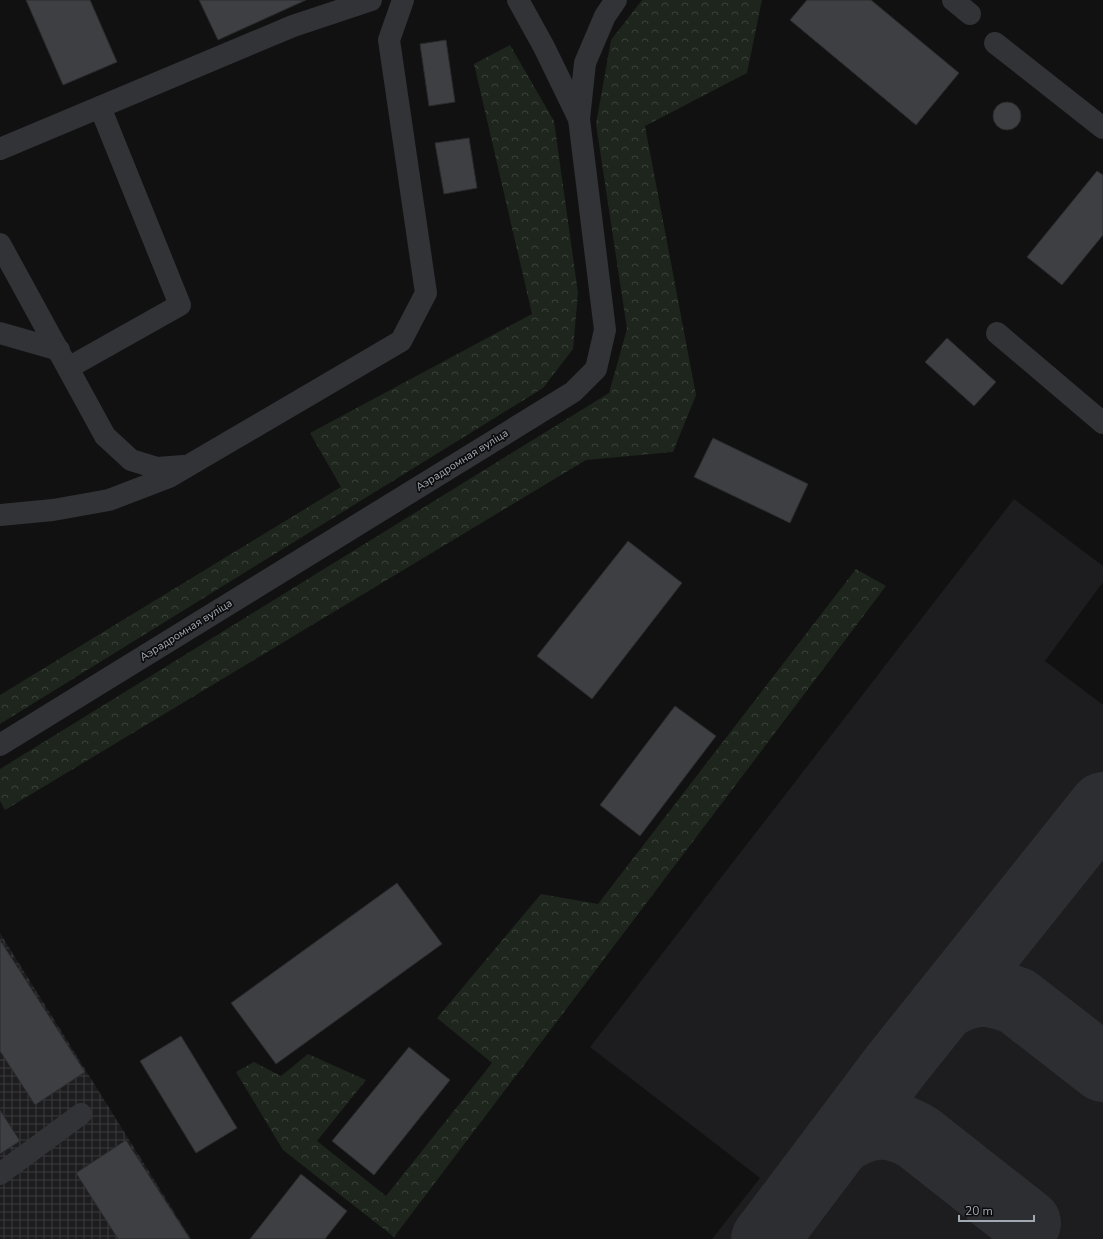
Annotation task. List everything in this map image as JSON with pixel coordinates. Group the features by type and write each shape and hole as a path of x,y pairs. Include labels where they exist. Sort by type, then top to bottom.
{"street":[{"path":"1,150 293,26 371,0"},
{"path":"0,515 53,510 109,500 168,476 401,341 426,294 389,40 403,0"},
{"path":"518,0 544,47 579,119"},
{"name":"Аэрадромная вуліца","path":"0,745 573,392 596,369 605,330 579,119 585,63 606,16 616,0"},
{"path":"953,0 970,14"},
{"path":"995,43 1103,128"},
{"path":"0,333 63,359 180,305 100,107"},
{"path":"0,244 105,436 131,460 157,468 188,465"},
{"path":"997,333 1103,423"},
{"path":"0,1174 81,1114"}],"shaded area":[{"path":"1014,499 1103,566 1103,582 1045,661 1103,705 1103,1239 712,1239 760,1178 590,1047"},
{"path":"0,933 191,1239 0,1239"}],"green space":[{"path":"642,0 762,0 747,73 645,126 696,395 673,452 586,460 5,810 0,801 0,769 609,393 627,329 596,124 611,40"},
{"path":"510,45 554,121 578,293 573,349 543,388 0,724 0,695 341,487 310,433 532,314 474,64"},
{"path":"856,569 886,586 394,1237 283,1150 236,1072 254,1062 281,1076 308,1054 366,1080 317,1141 386,1196 492,1063 437,1018 541,894 598,904"}],"building":[{"path":"26,0 90,0 117,62 63,85"},
{"path":"199,0 306,0 218,40"},
{"path":"807,0 871,0 959,73 916,125 790,20"},
{"path":"446,40 455,102 429,106 420,44"},
{"path":"1007,102 1017,106 1021,116 1017,126 1007,130 997,126 993,116 997,106"},
{"path":"469,138 477,188 444,194 435,143"},
{"path":"1097,171 1103,175 1103,235 1062,285 1027,257"},
{"path":"947,338 996,382 974,406 925,362"},
{"path":"713,438 808,484 790,523 694,477"},
{"path":"628,541 682,583 592,699 537,656"},
{"path":"675,706 716,736 640,836 600,805"},
{"path":"397,883 442,944 276,1064 231,1003"},
{"path":"0,940 85,1072 35,1105 0,1051"},
{"path":"181,1036 237,1128 196,1153 140,1061"},
{"path":"409,1047 450,1080 374,1175 332,1141"},
{"path":"0,1110 20,1141 0,1154"},
{"path":"126,1140 190,1239 118,1239 76,1173"},
{"path":"301,1174 347,1211 325,1239 250,1239"}],"taxiway":[{"path":"765,1239 896,1065 1103,806"},
{"path":"942,1007 961,997 978,993 996,994 1017,1001 1103,1068"},
{"path":"837,1143 857,1131 877,1126 898,1128 908,1132 919,1138 1027,1223"}]}
